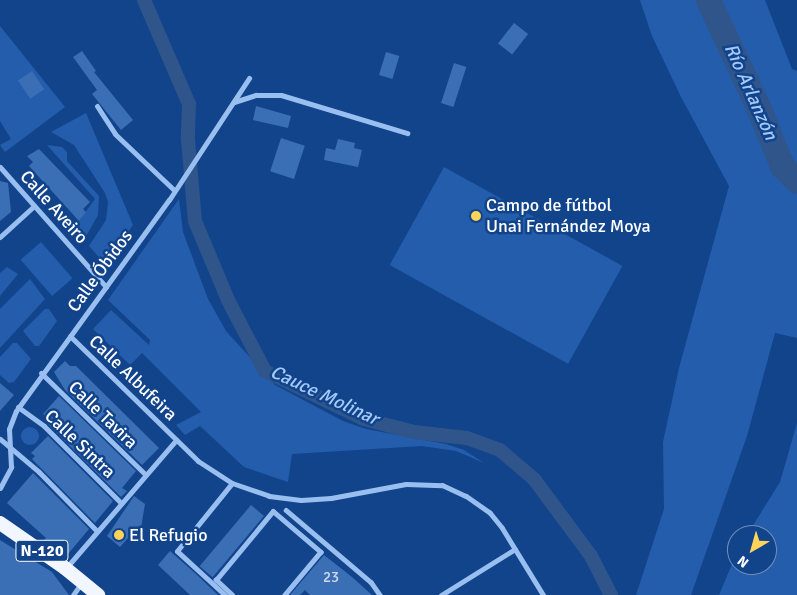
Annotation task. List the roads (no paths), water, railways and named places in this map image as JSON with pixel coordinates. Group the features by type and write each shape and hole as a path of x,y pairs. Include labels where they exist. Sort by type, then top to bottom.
{"highway":[{"name":"N-120","path":"0,523 66,568 98,595"}],"street":[{"name":"Calle Óbidos","path":"0,488 11,467 9,429 18,407 200,154 249,78"},
{"path":"234,102 256,95 281,95 407,133"},
{"path":"97,106 131,152 174,190"},
{"name":"Calle Aveiro","path":"0,167 106,287"},
{"path":"0,237 34,206"},
{"name":"Calle Albufeira","path":"70,336 198,461 232,482 269,496 301,500 331,498 406,484 442,485 466,496 490,513 515,548 543,595"},
{"name":"Calle Tavira","path":"41,373 146,475"},
{"name":"Calle Sintra","path":"18,407 44,426 121,504"},
{"path":"0,439 97,531"},
{"path":"66,568 176,440"},
{"path":"225,595 177,551 232,482"},
{"path":"286,510 372,582 380,595"},
{"path":"232,595 216,580 273,511 321,552 285,595"},
{"path":"441,595 515,548"},
{"path":"73,595 82,582"}],"waterway":[{"name":"Cauce Molinar","path":"144,0 189,104 188,140 195,221 228,300 265,371 364,419 414,432 467,438 500,450 534,479 591,556 611,595"},
{"name":"Río Arlanzón","path":"708,0 759,109 782,166 797,181"}],"place":[{"name":"Campo de fútbol Unai Fernández Moya","path":"476,216"},
{"name":"El Refugio","path":"119,535"}]}
